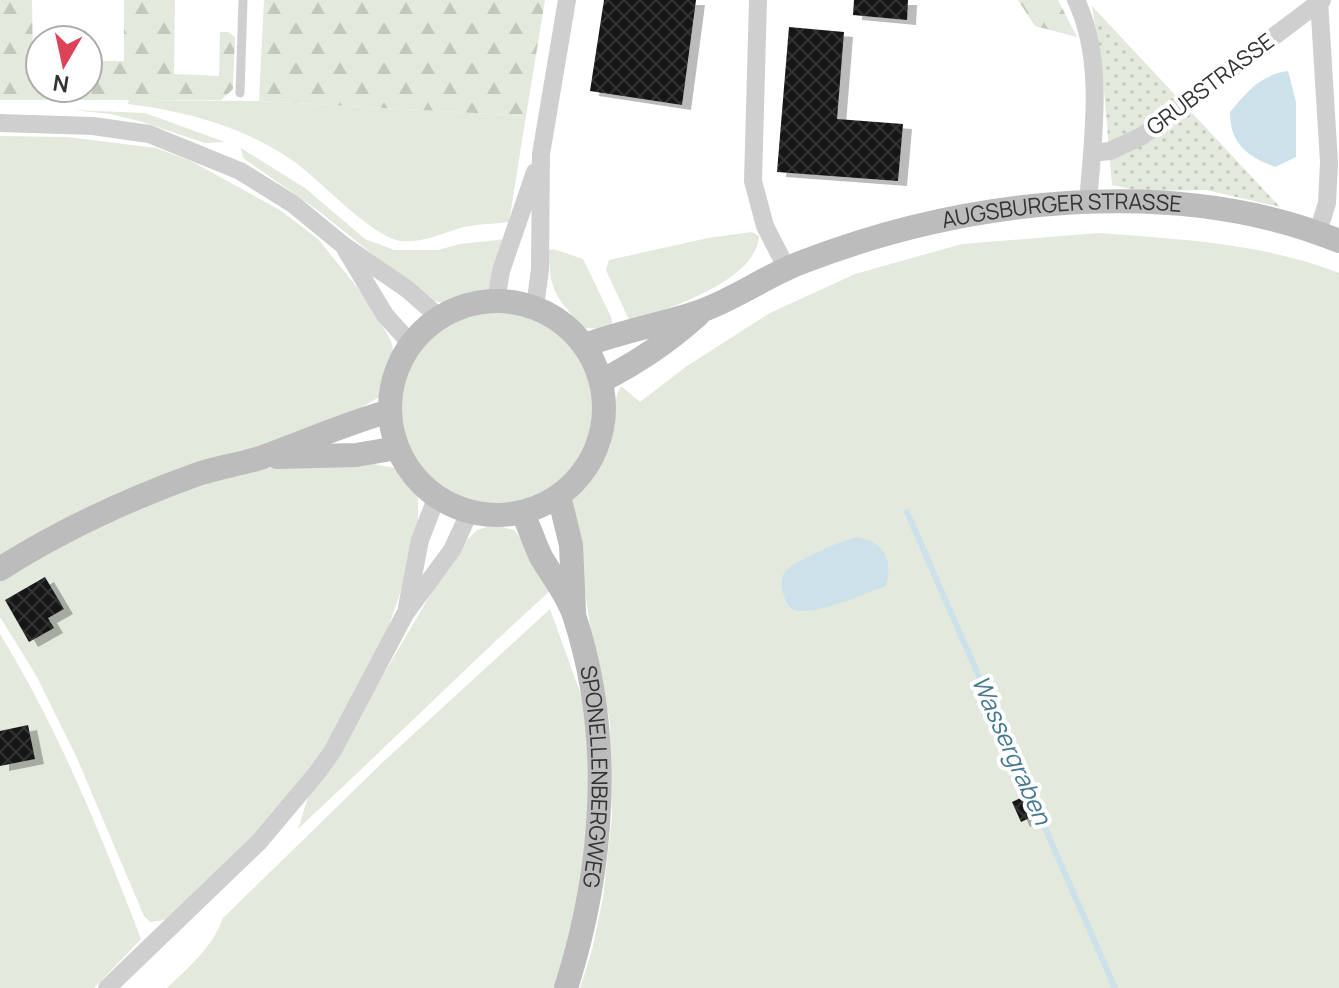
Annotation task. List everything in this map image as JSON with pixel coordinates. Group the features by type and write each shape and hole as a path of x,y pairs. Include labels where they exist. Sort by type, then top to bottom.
{"street":[{"path":"535,307 540,269 541,154 567,0"},
{"path":"758,0 753,181 765,226 787,269"},
{"path":"1076,0 1091,54 1094,87 1088,202"},
{"path":"1320,1 1329,162 1328,237"},
{"name":"GRUBSTRASSE","path":"1092,153 1110,151 1142,136 1320,1"},
{"path":"0,123 93,126 149,134 187,147 240,171 293,204 343,245 407,289 439,317"},
{"path":"496,301 501,271 541,154"},
{"name":"AUGSBURGER STRASSE","path":"585,345 617,333 703,310 787,269 907,228 1016,206 1088,202 1210,208 1328,237"},
{"path":"343,245 385,315 411,344"},
{"path":"496,301 535,307 566,326 585,345 601,381 604,417 600,438 592,457 575,481 559,496 522,512 496,515 470,511 437,496 418,481 404,463 397,448 390,411 392,384 411,344 439,317 474,303 496,301"},
{"name":"AUGSBURGER STRASSE","path":"601,381 672,338 703,310"},
{"path":"0,569 51,538 134,498 202,473 262,457 344,423 390,411"},
{"path":"262,457 356,455 397,448"},
{"path":"405,614 420,540 437,496"},
{"name":"SPONELLENBERGWEG","path":"559,496 571,545 573,613 591,685 600,798 592,888 581,941 566,988"},
{"path":"107,988 259,842 295,802 332,752 405,614 452,550 470,511"},
{"name":"SPONELLENBERGWEG","path":"522,512 541,555 573,613"}],"lane":[{"path":"240,93 243,0"}],"green space":[{"path":"0,0 32,0 32,24 24,24 24,100 0,100"},
{"path":"124,0 175,0 174,74 219,76 220,32 228,32 235,37 233,89 221,100 104,100 104,61 124,61"},
{"path":"264,0 545,0 526,116 259,101"},
{"path":"1018,0 1058,0 1077,37 1035,26"},
{"path":"1092,6 1280,207 1206,190 1139,191 1112,185 1103,78"},
{"path":"129,100 259,101 526,116 509,222 466,227 424,239 401,241 375,229 289,158 252,137 212,122 128,104"},
{"path":"73,110 145,113 225,142 205,143 139,121"},
{"path":"0,136 67,137 156,148 191,161 280,210 318,239 370,303 391,341 394,354 381,396 350,414 0,562"},
{"path":"241,148 305,188 365,239 394,250 438,250 460,244 506,239 487,294 443,303 430,300 316,209 243,158"},
{"path":"752,232 759,236 754,252 743,267 727,280 687,301 630,322 606,270 609,260 708,238"},
{"path":"1098,233 1190,240 1250,249 1339,273 1339,988 580,988 603,898 612,817 610,723 591,632 572,501 593,477 609,449 621,386 640,402 687,366 770,313 855,274 962,244"},
{"path":"549,250 583,259 612,319 611,329 583,328 561,301 551,276"},
{"path":"498,312 535,319 567,340 588,372 595,409 588,446 567,478 535,499 498,506 461,499 429,478 408,446 401,409 408,372 429,340 461,319"},
{"path":"362,462 395,468 418,498 418,531 384,640 328,745 256,834 165,920 150,922 144,916 76,756 37,677 0,617 0,579 79,531 180,490 258,470 296,464"},
{"path":"495,525 514,530 530,549 551,590 298,829 309,794 456,551 477,530"},
{"path":"550,609 586,709 589,828 580,895 555,988 167,988 206,948 223,918 383,762"},
{"path":"0,634 60,745 141,939 94,988 0,988"}],"water":[{"path":"1288,71 1296,102 1296,157 1275,167 1248,153 1237,141 1230,112 1262,80"},
{"path":"859,537 876,544 885,554 889,568 886,586 820,609 794,610 785,599 782,577 785,572 819,551"}],"building":[{"path":"604,0 696,0 682,105 590,91"},
{"path":"854,0 908,0 907,20 853,15"},
{"path":"789,27 844,32 837,119 903,124 898,181 777,172"},
{"path":"45,577 64,609 48,618 54,628 29,642 5,600"},
{"path":"28,725 35,759 0,766 0,731"},
{"path":"1027,795 1036,815 1021,822 1012,802"}],"waterway":[{"name":"Wassergraben","path":"907,512 1115,988"}]}
